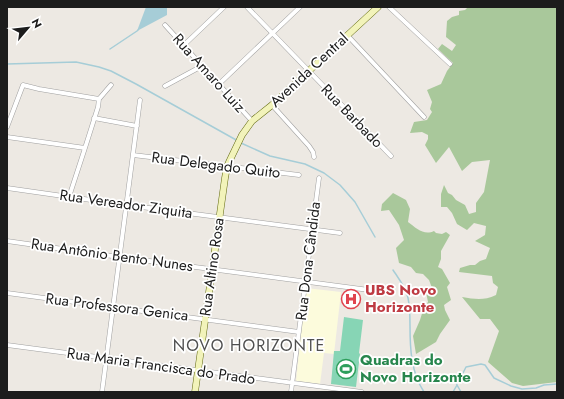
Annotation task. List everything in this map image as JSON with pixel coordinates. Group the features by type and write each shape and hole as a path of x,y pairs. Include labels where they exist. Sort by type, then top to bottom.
{"street":[{"path":"184,45 224,7"},
{"name":"Rua Barbado","path":"247,7 391,156"},
{"path":"219,84 300,7"},
{"name":"Avenida Central","path":"238,145 242,135 252,121 272,105 308,70 378,7"},
{"path":"389,7 450,64"},
{"name":"Rua Amaro Luiz","path":"165,25 252,121"},
{"path":"347,35 424,117"},
{"path":"165,86 202,66"},
{"path":"7,127 23,85 99,99"},
{"path":"68,197 85,148 99,99 111,85"},
{"path":"102,392 140,100"},
{"path":"272,105 309,146 314,157"},
{"path":"94,118 137,126"},
{"path":"7,137 85,148"},
{"name":"Rua Altino Rosa","path":"195,392 227,167 238,145"},
{"name":"Rua Delegado Quito","path":"133,155 299,176"},
{"name":"Rua Dona Cândida","path":"291,392 319,178"},
{"name":"Rua Vereador Ziquita","path":"7,188 340,233"},
{"name":"Rua Antônio Bento Nunes","path":"7,241 384,292"},
{"name":"Rua Professora Genica","path":"7,293 299,332"},
{"name":"Rua Maria Francisca do Prado","path":"7,345 362,392"}],"shaded area":[{"path":"306,288 341,292 334,354 324,353 320,384 296,381"}],"green space":[{"path":"468,7 557,7 557,382 523,386 512,383 488,362 499,331 490,319 480,319 462,297 483,299 496,295 498,287 493,283 492,276 459,272 460,268 475,265 486,259 490,248 475,241 485,235 486,226 474,223 467,230 457,224 452,213 447,207 441,207 441,194 444,185 448,193 465,205 469,214 476,212 476,203 484,192 490,160 472,162 462,171 449,147 436,163 425,145 428,135 422,132 410,133 414,122 427,120 432,112 430,109 432,102 427,90 441,84 447,71 453,63 438,49 442,44 452,51 456,45 446,37 447,21 452,17 459,15 459,11 465,10"},
{"path":"393,193 406,200 410,209 408,222 414,227 427,233 434,231 442,234 446,232 450,235 441,251 441,259 438,267 442,269 450,283 447,287 451,300 444,305 450,320 436,342 416,354 413,336 424,307 428,302 426,292 432,288 429,280 423,274 416,273 411,267 399,263 396,248 404,240 399,225 389,210 381,211 382,204"},
{"path":"344,317 363,320 356,387 331,384 334,351 340,351"}],"water":[{"path":"146,7 167,7 167,15 137,31"}],"waterway":[{"path":"110,49 138,30"},
{"path":"7,64 76,62 99,67 111,71 136,84 238,141"},
{"path":"241,143 270,156 305,164 324,173 340,185 355,202 375,237"},
{"path":"393,270 407,294 410,312 410,343 412,360 416,376 424,392"},
{"path":"453,392 457,385 457,379 466,367 481,364 485,365 494,378 511,386 522,389 557,384"},
{"path":"457,385 461,392"}],"place":[{"name":"UBS Novo Horizonte","path":"351,299"},
{"name":"Quadras do Novo Horizonte","path":"346,369"}],"district":[{"name":"NOVO HORIZONTE","path":"249,345"}]}
